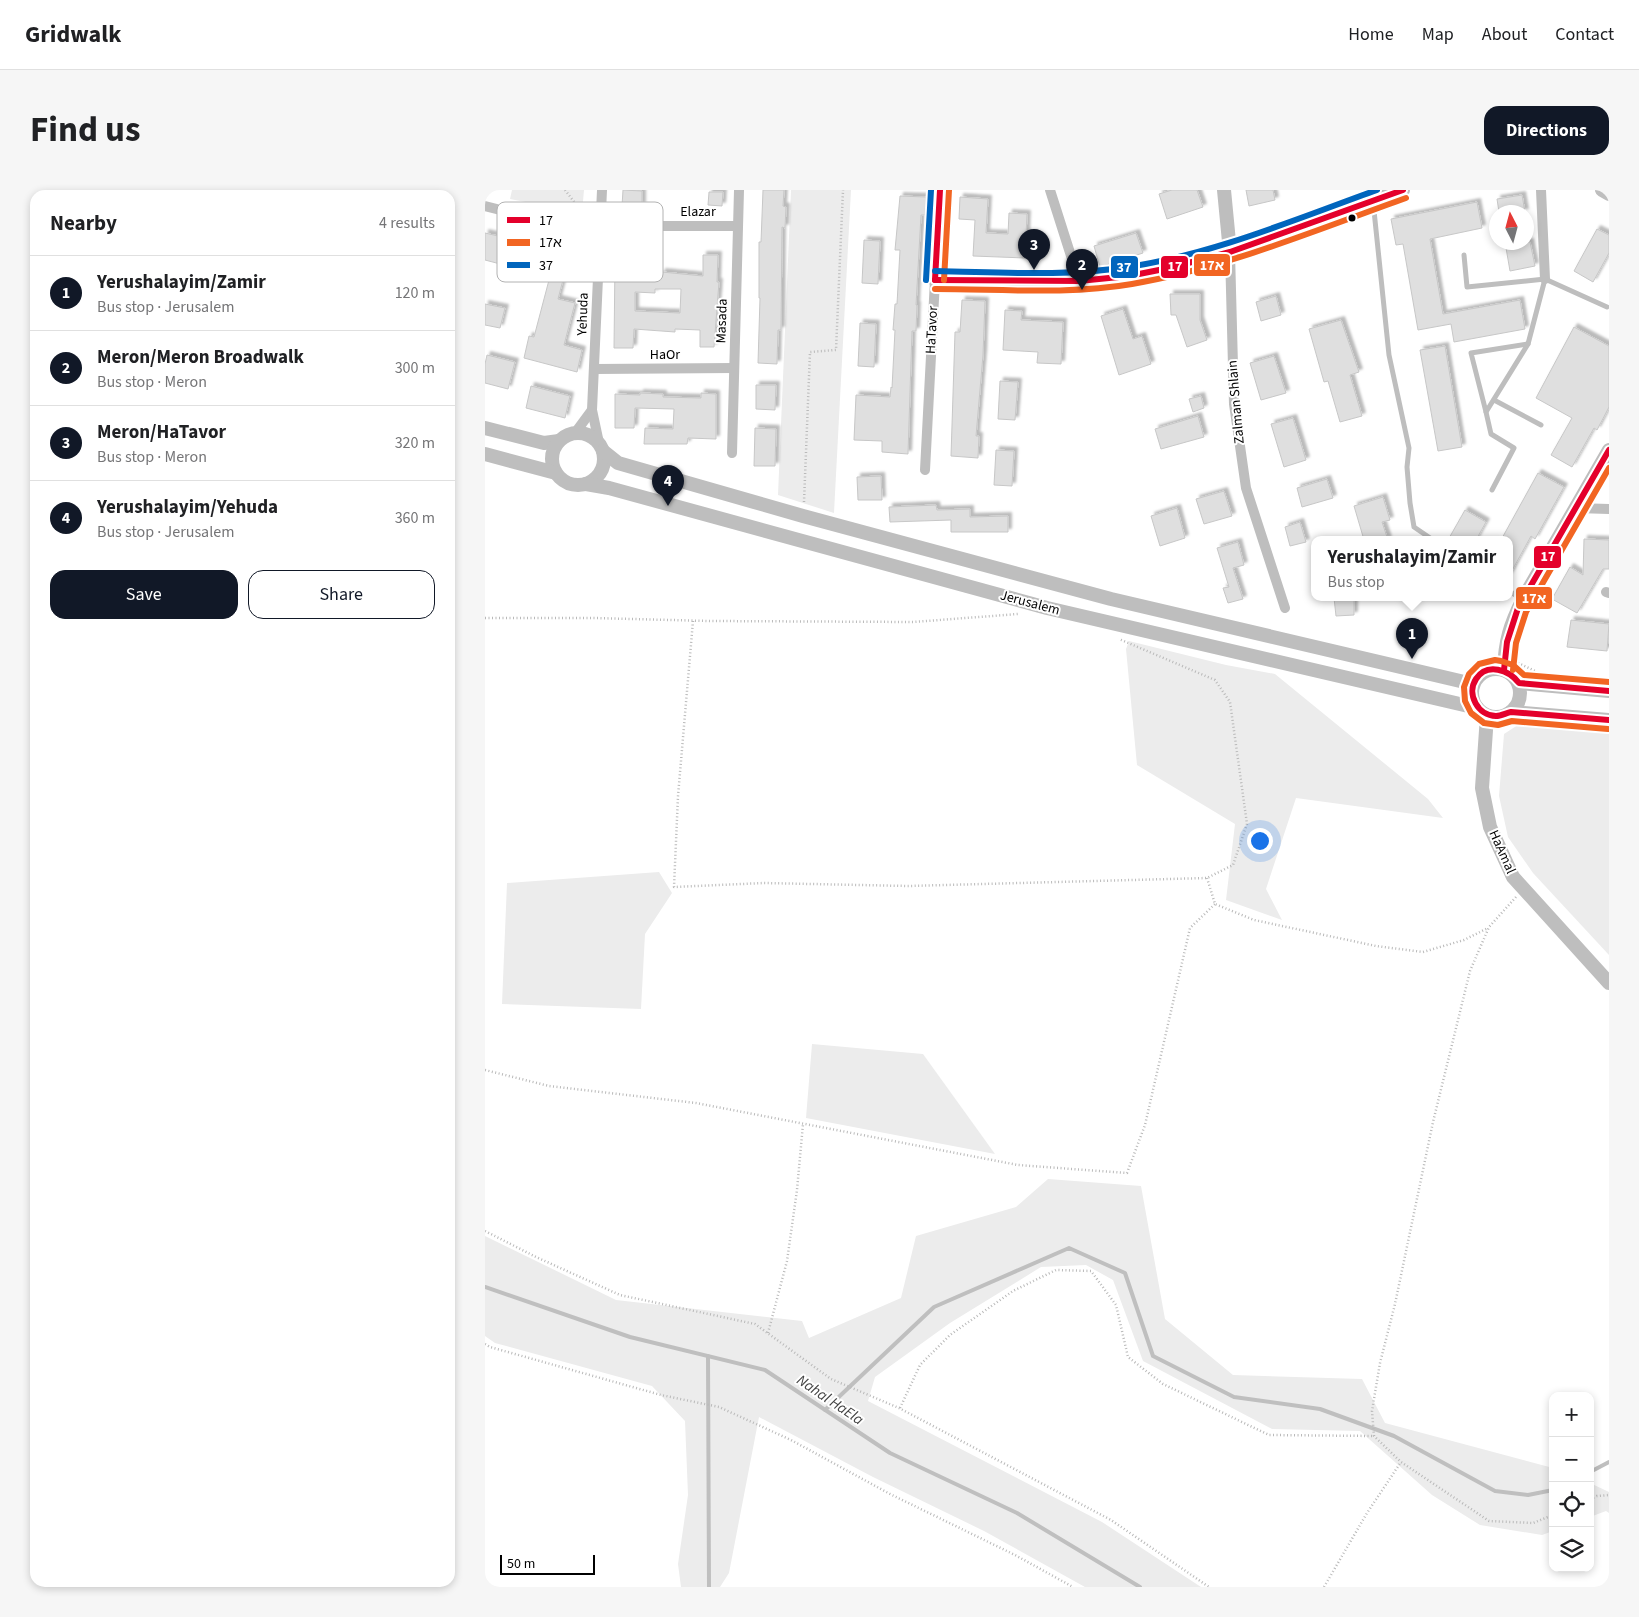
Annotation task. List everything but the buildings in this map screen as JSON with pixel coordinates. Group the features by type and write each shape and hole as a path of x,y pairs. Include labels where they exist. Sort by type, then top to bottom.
{"street":[{"name":"Masada","path":"732,453 739,190"},
{"name":"HaTavor","path":"925,470 940,190"},
{"path":"1050,190 1079,281"},
{"name":"Zalman Shlain","path":"1224,190 1230,252 1234,404 1246,488 1285,608"},
{"path":"935,280 1079,281 1129,276 1230,252 1372,195 1403,190"},
{"path":"1541,190 1545,279"},
{"path":"1602,190 1609,194"},
{"name":"Elazar","path":"663,226 738,226"},
{"name":"Yehuda","path":"598,282 592,410 601,447"},
{"name":"HaOr","path":"595,369 735,368"},
{"path":"575,433 592,410"},
{"path":"485,428 544,443 559,441"},
{"path":"575,433 592,437 601,447 605,459 599,475 593,481 577,486 562,480 556,473 552,457 554,448 559,441 575,433"},
{"name":"Jerusalem","path":"601,447 618,463 803,516 1111,599 1385,665 1473,684"},
{"path":"1504,670 1505,646 1523,599 1609,450"},
{"path":"485,454 556,473"},
{"name":"Jerusalem","path":"586,484 609,488 1047,608 1482,712"},
{"path":"1576,508 1609,509"},
{"path":"1489,670 1504,670 1510,673 1519,683 1521,690 1520,699 1517,706 1511,712 1504,716 1496,717 1482,712 1473,701 1473,684 1477,678 1489,670"},
{"path":"1519,683 1609,691"},
{"name":"HaAmal","path":"1482,712 1482,788 1490,827 1513,877 1609,983"},
{"path":"1511,712 1609,720"}],"lane":[{"path":"1372,195 1389,355 1409,448 1407,466 1410,504 1414,527 1427,536"},
{"path":"1464,255 1467,286 1545,279 1607,306"},
{"path":"1486,412 1528,344 1545,279"},
{"path":"1492,490 1514,448 1491,434 1471,353 1528,344"},
{"path":"1494,400 1541,425"},
{"path":"1513,593 1523,599"}],"path":[{"path":"565,190 574,202"},
{"path":"803,516 810,352 836,350 843,190"},
{"path":"485,618 913,622 1021,614"},
{"path":"693,621 678,796 674,887 764,883 907,886 1207,878 1233,865 1247,824 1230,702 1215,680 1117,638"},
{"path":"1207,878 1215,904"},
{"path":"1523,889 1489,927 1470,971 1433,1122 1372,1412 1374,1436 1401,1462 1489,1521 1533,1523 1549,1517"},
{"path":"1215,904 1254,920 1376,946 1423,952 1464,940 1489,927"},
{"path":"485,1070 549,1086 696,1103 1018,1165 1127,1173 1145,1126 1190,928 1215,904"},
{"path":"768,1333 787,1261 797,1190 803,1124"},
{"path":"485,1231 536,1257 620,1294 755,1324 831,1379 899,1408 1111,1520 1209,1587"},
{"path":"899,1408 920,1365 950,1335 1013,1291 1057,1270 1091,1271 1115,1305 1128,1357 1163,1384 1269,1435 1374,1436"},
{"path":"485,1344 489,1347 661,1394 719,1407 791,1440 890,1494 1015,1555 1073,1587"},
{"path":"1324,1587 1367,1513 1401,1462"},
{"path":"1594,1497 1609,1495"}],"shaded area":[{"path":"512,190 584,190 583,202 525,202 510,199"},
{"path":"791,190 851,190 834,513 778,495"},
{"path":"1129,641 1226,665 1275,674 1428,799 1443,818 1296,798 1266,889 1282,920 1226,900 1235,824 1137,765 1126,649"},
{"path":"1527,719 1609,727 1609,955 1533,873 1508,837 1499,796 1504,734"},
{"path":"659,872 672,893 645,934 641,1009 502,1004 507,883"},
{"path":"812,1044 923,1054 995,1154 806,1118"},
{"path":"1048,1179 1141,1186 1165,1319 1233,1375 1362,1379 1385,1423 1549,1467 1549,1532 1542,1535 1480,1525 1432,1495 1360,1431 1272,1429 1143,1361 1113,1280 1086,1265 1041,1267 950,1323 875,1377 868,1401 1102,1522 1201,1587 1085,1587 984,1531 873,1477 759,1417 729,1573 720,1587 681,1587 678,1564 688,1495 685,1421 652,1386 495,1343 485,1336 485,1236 616,1300 802,1321 809,1338 901,1298 916,1236 1016,1207"},
{"path":"1594,1485 1609,1492 1609,1513 1606,1511 1594,1516"}],"waterway":[{"path":"825,1410 934,1307 1069,1248 1125,1273 1153,1356 1234,1397 1320,1409 1394,1436 1495,1491 1528,1495 1549,1491"},
{"name":"Nahal HaEla","path":"485,1287 630,1337 765,1370 890,1453 1017,1513 1140,1587"},
{"path":"708,1356 709,1587"},
{"path":"1594,1470 1609,1462"}],"transit line":[{"name":"37","path":"926,280 931,190"},
{"name":"17","path":"935,280 940,190"},
{"name":"17א","path":"944,280 949,190"},
{"name":"37","path":"935,271 1032,273 1080,272 1128,267 1192,254 1223,245 1377,190"},
{"name":"17","path":"935,280 1079,281 1129,276 1230,252 1403,190"},
{"name":"17א","path":"935,289 1034,291 1084,289 1132,284 1167,277 1236,258 1406,198"},
{"name":"17","path":"1504,670 1507,642 1518,608 1609,450"},
{"name":"17א","path":"1513,670 1516,643 1526,612 1609,468"},
{"name":"17א","path":"1608,729 1512,721 1498,725 1484,723 1471,713 1465,701 1464,687 1469,674 1479,664 1495,660 1513,665 1524,675 1609,682"},
{"name":"17","path":"1609,691 1519,683 1510,674 1492,669 1481,674 1476,679 1472,691 1475,703 1490,715 1498,716 1511,712 1609,720"}],"place":[{"name":"Meron/HaTavor","path":"1034,270"},
{"name":"Meron/Meron Broadwalk","path":"1082,290"},
{"name":"Yerushalayim/Yehuda","path":"668,506"},
{"name":"Yerushalayim/Zamir","path":"1412,659"}]}
